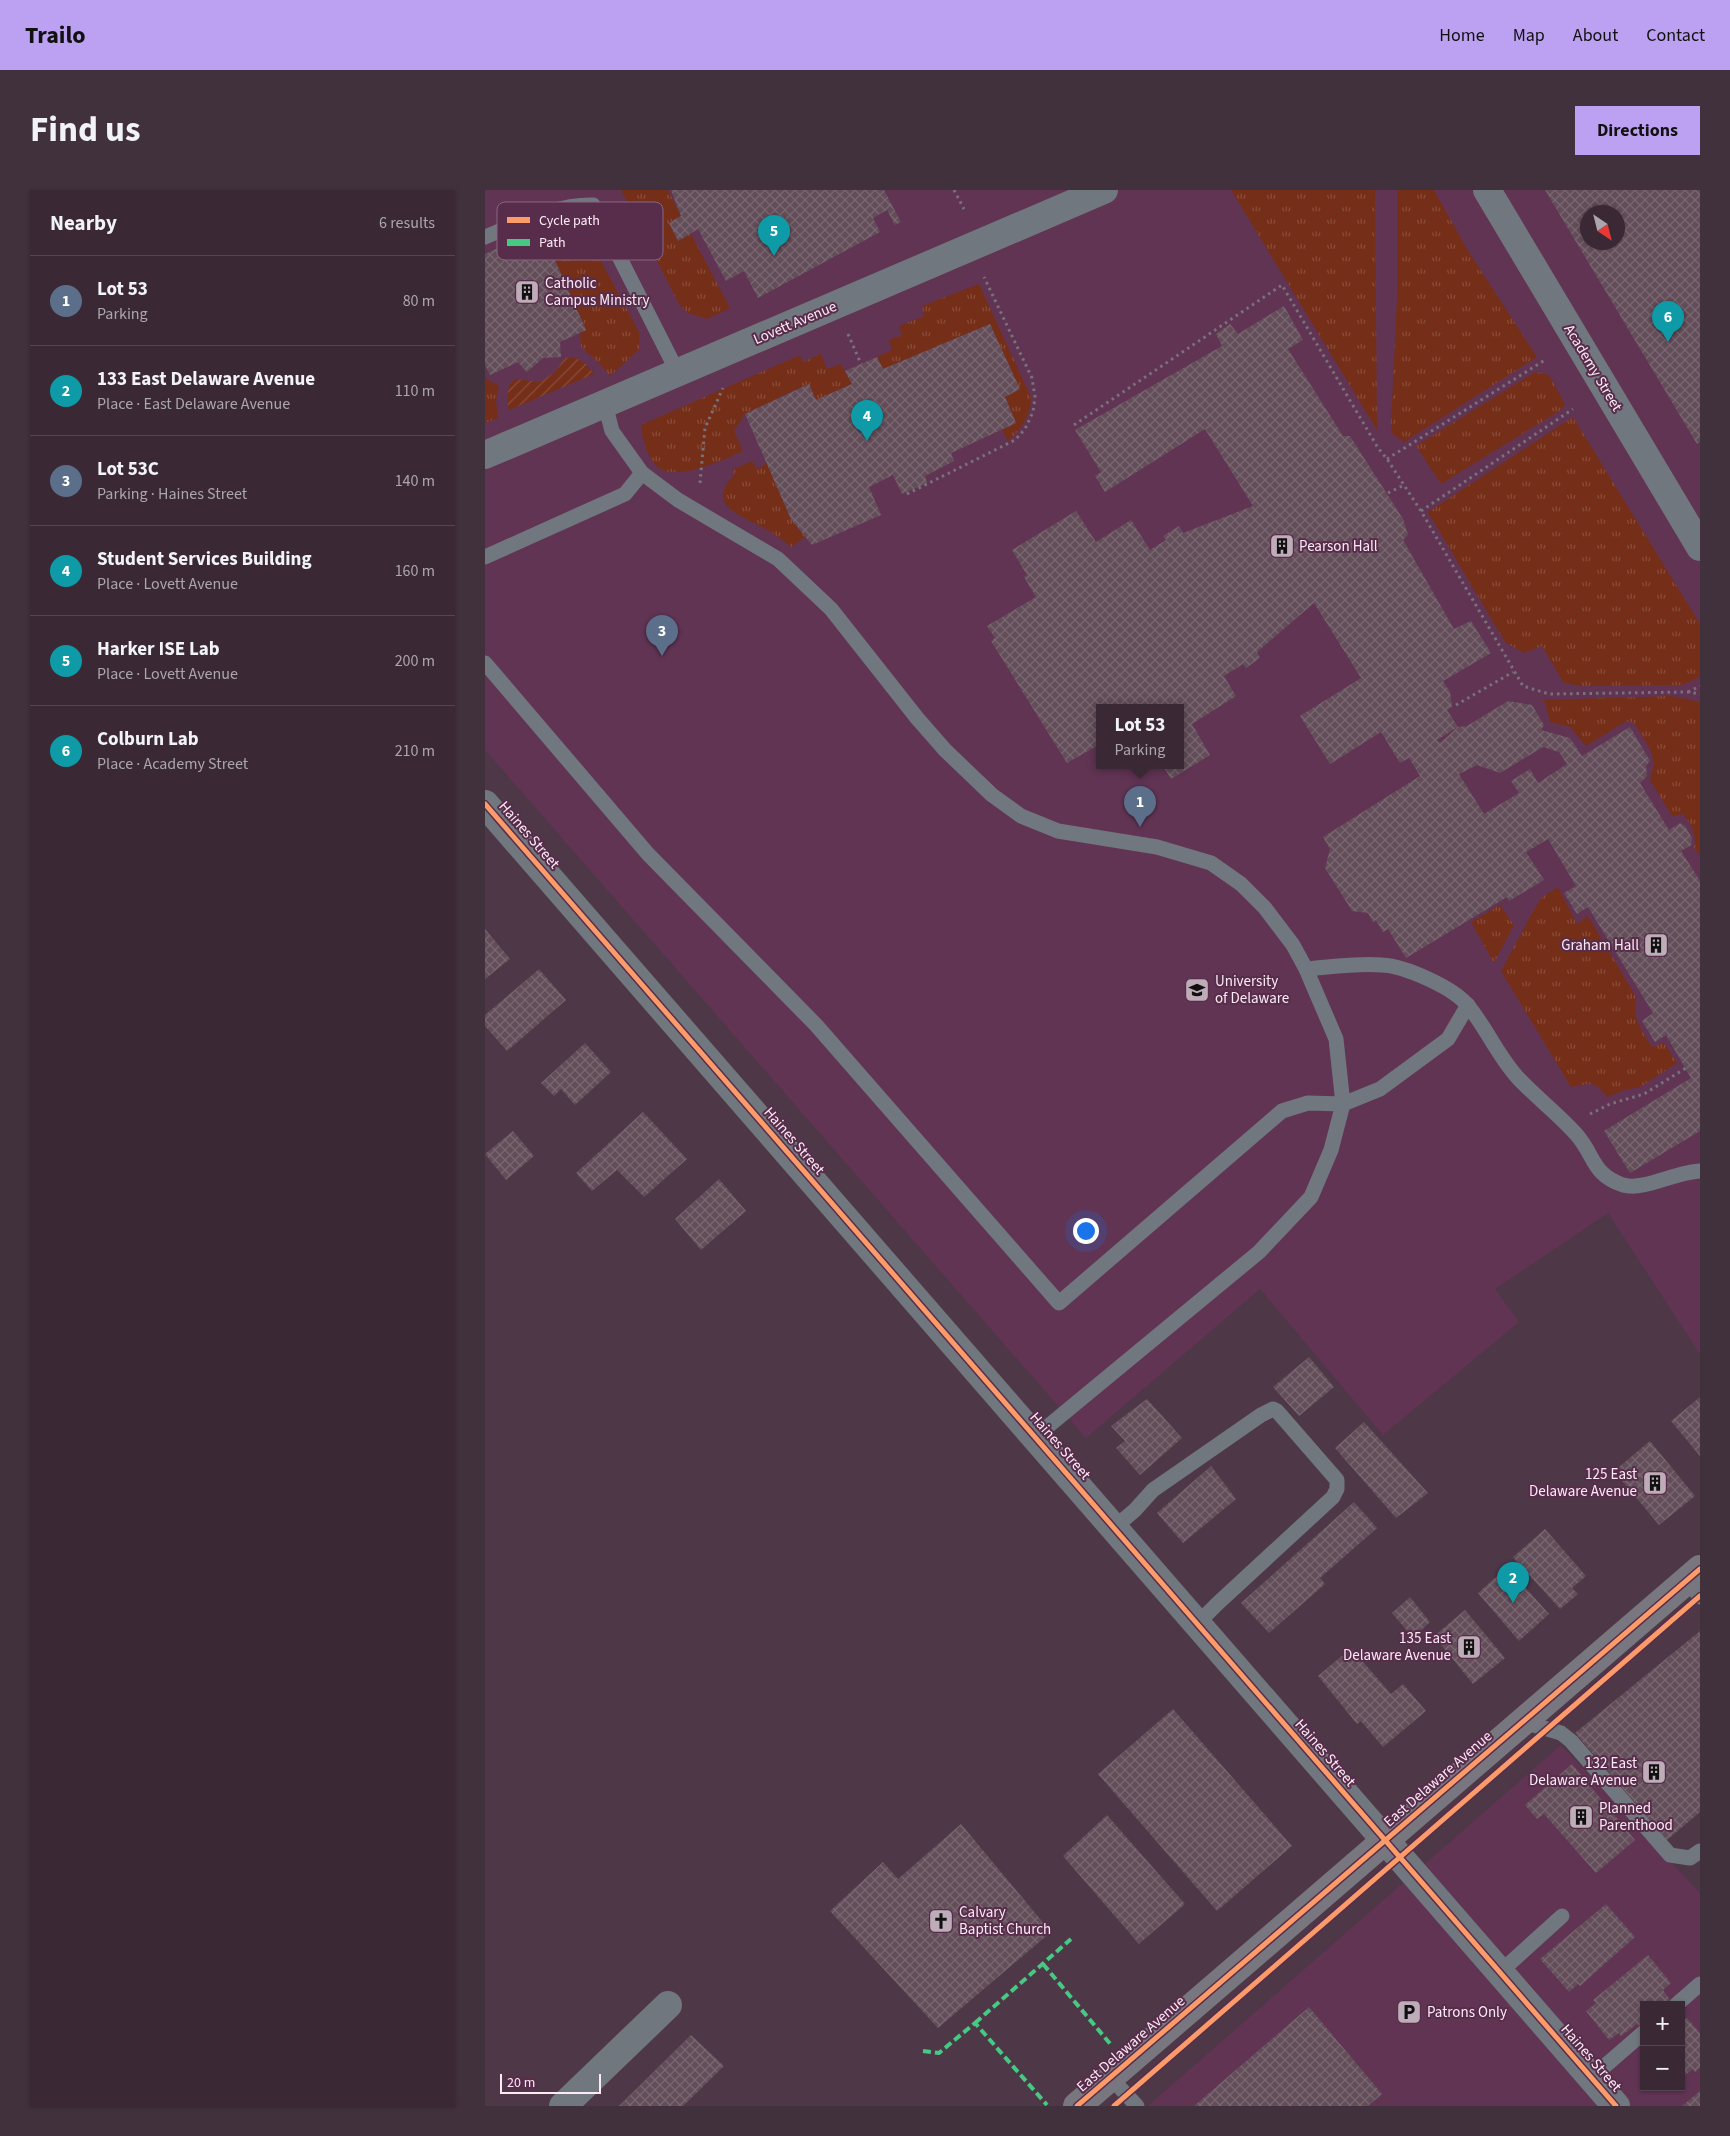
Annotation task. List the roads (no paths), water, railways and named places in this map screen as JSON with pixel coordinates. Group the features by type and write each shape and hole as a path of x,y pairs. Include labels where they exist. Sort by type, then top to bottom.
{"main road":[{"name":"East Delaware Avenue","path":"1077,2106 1523,1722 1696,1582"}],"street":[{"name":"Lovett Avenue","path":"485,455 1104,190"},
{"name":"Academy Street","path":"1487,190 1700,547"},
{"name":"Haines Street","path":"490,819 1115,1528 1384,1842 1615,2106"},
{"path":"563,2106 668,2006"}],"lane":[{"path":"586,190 592,202"},
{"path":"485,237 497,232"},
{"path":"621,260 679,373"},
{"path":"605,404 612,431 642,473 678,500 778,559 831,609 917,718 945,750 992,795 1021,816 1058,831 1157,847 1211,863 1241,884 1265,908 1293,945 1307,969 1335,1039 1343,1104 1331,1150 1311,1198 1259,1252 1035,1437"},
{"path":"485,557 625,494 642,473"},
{"path":"485,663 648,854 816,1025 1059,1303 1282,1112 1308,1102 1343,1104 1380,1090 1448,1039 1468,1005"},
{"path":"1307,969 1384,965 1427,978 1453,992 1468,1005 1518,1078 1561,1116 1578,1136 1600,1173 1623,1184 1639,1187 1685,1172 1700,1171"},
{"path":"1115,1528 1153,1490 1261,1415 1273,1409 1277,1411 1337,1480 1337,1489 1333,1497 1197,1624"},
{"path":"1523,1722 1561,1733 1571,1741 1670,1855 1690,1858 1700,1851"},
{"path":"1499,1973 1562,1916"},
{"path":"1681,2001 1700,1984"},
{"path":"1591,2078 1640,2035"},
{"path":"1111,2078 1137,2106"}],"place":[{"name":"Harker ISE Lab","path":"774,256"},
{"name":"Catholic Campus Ministry","path":"527,292"},
{"name":"Colburn Lab","path":"1668,342"},
{"name":"Student Services Building","path":"867,441"},
{"name":"Pearson Hall","path":"1282,546"},
{"name":"Lot 53C","path":"662,656"},
{"name":"Lot 53","path":"1140,827"},
{"name":"Graham Hall","path":"1656,945"},
{"name":"University of Delaware","path":"1197,990"},
{"name":"125 East Delaware Avenue","path":"1655,1483"},
{"name":"133 East Delaware Avenue","path":"1513,1603"},
{"name":"135 East Delaware Avenue","path":"1469,1647"},
{"name":"132 East Delaware Avenue","path":"1654,1772"},
{"name":"Planned Parenthood","path":"1581,1817"},
{"name":"Calvary Baptist Church","path":"941,1921"},
{"name":"Patrons Only","path":"1409,2012"}]}
